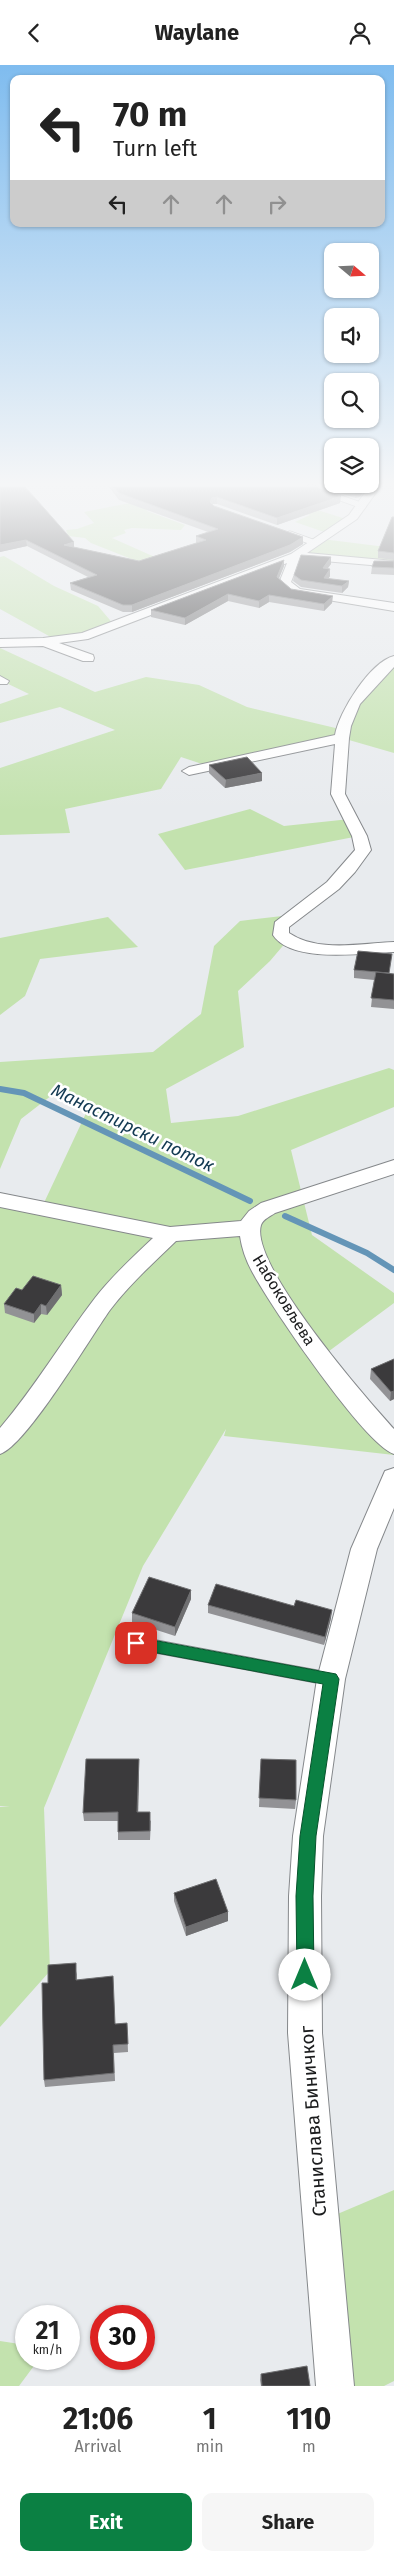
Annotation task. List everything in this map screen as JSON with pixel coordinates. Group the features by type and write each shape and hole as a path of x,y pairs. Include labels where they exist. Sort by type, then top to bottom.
{"street":[{"path":"0,643 42,642 84,636 114,626 189,595"},
{"path":"318,595 394,607"},
{"path":"42,642 88,658"},
{"path":"394,660 369,681 360,693 350,710 342,738 337,785 339,798 362,841 363,850 344,876 321,896 291,915 281,926 281,935 287,941 313,948 394,947"},
{"path":"189,771 342,738"},
{"path":"0,1200 170,1234 249,1228 255,1216 268,1208 394,1167"},
{"name":"Набоковљева","path":"249,1228 252,1250 298,1327 394,1445"},
{"path":"0,1445 34,1403 103,1304 125,1278 170,1234"},
{"name":"Станислава Биничког","path":"335,2386 306,2033 305,1896 308,1836 331,1679 364,1549 394,1478"}],"lane":[{"path":"136,1643 331,1679"}],"green space":[{"path":"0,595 74,595 98,606 115,626 58,641 0,609"},
{"path":"0,648 95,692 146,677 199,685 247,707 344,730 350,710 394,660 394,753 342,738 208,766 181,757 161,789 65,809 70,833 0,835 0,768 115,730 60,707 0,723 0,704 29,694 0,680"},
{"path":"250,809 284,826 350,819 359,836 185,870 158,834"},
{"path":"291,915 281,926 287,941 270,961 238,991 244,1047 166,1089 171,1123 238,1116 389,1068 394,1070 394,1107 291,1150 312,1235 394,1293 394,1303 321,1357 394,1444 394,1455 224,1436 226,1429 143,1566 44,1808 50,1971 0,2027 0,1807 10,1807 0,1806 0,1200 42,1207 88,1109 56,1092 21,1119 0,1169 0,1062 153,1052 201,1014 214,946 240,921"},
{"path":"108,917 138,947 40,959 25,996 0,1015 0,938"},
{"path":"394,2190 394,2381 384,2386 335,2386 321,2221"},
{"path":"0,2341 15,2343 15,2370 31,2370 19,2386 0,2386"}],"building":[{"path":"100,595 158,595 132,605 123,605"},
{"path":"190,595 226,595 185,618 151,610"},
{"path":"234,595 268,595 259,601"},
{"path":"271,595 333,596 324,604"},
{"path":"247,757 262,773 226,780 209,765"},
{"path":"358,951 392,954 389,973 354,970"},
{"path":"376,972 394,974 394,1000 371,998"},
{"path":"33,1276 61,1285 46,1306 41,1304 34,1314 4,1304 16,1288 22,1290"},
{"path":"394,1359 394,1391 391,1392 371,1369"},
{"path":"149,1577 191,1590 175,1627 132,1613"},
{"path":"216,1584 294,1606 296,1600 332,1610 325,1637 208,1605"},
{"path":"86,1759 139,1759 137,1812 150,1812 150,1831 118,1832 118,1812 83,1813"},
{"path":"261,1759 296,1760 296,1800 259,1798"},
{"path":"216,1879 228,1912 186,1927 174,1893"},
{"path":"76,1963 76,1980 113,1976 115,2024 127,2023 128,2044 113,2045 114,2073 44,2080 42,1983 48,1983 48,1965"},
{"path":"307,2366 310,2386 262,2386 261,2374"}],"waterway":[{"name":"Манастирски поток","path":"0,1089 24,1093 250,1201"},
{"name":"Манастирски поток","path":"285,1216 367,1253 394,1270"}],"route":[{"path":"136,1643 331,1679 312,1798 308,1836 305,1896 305,1975"}]}
